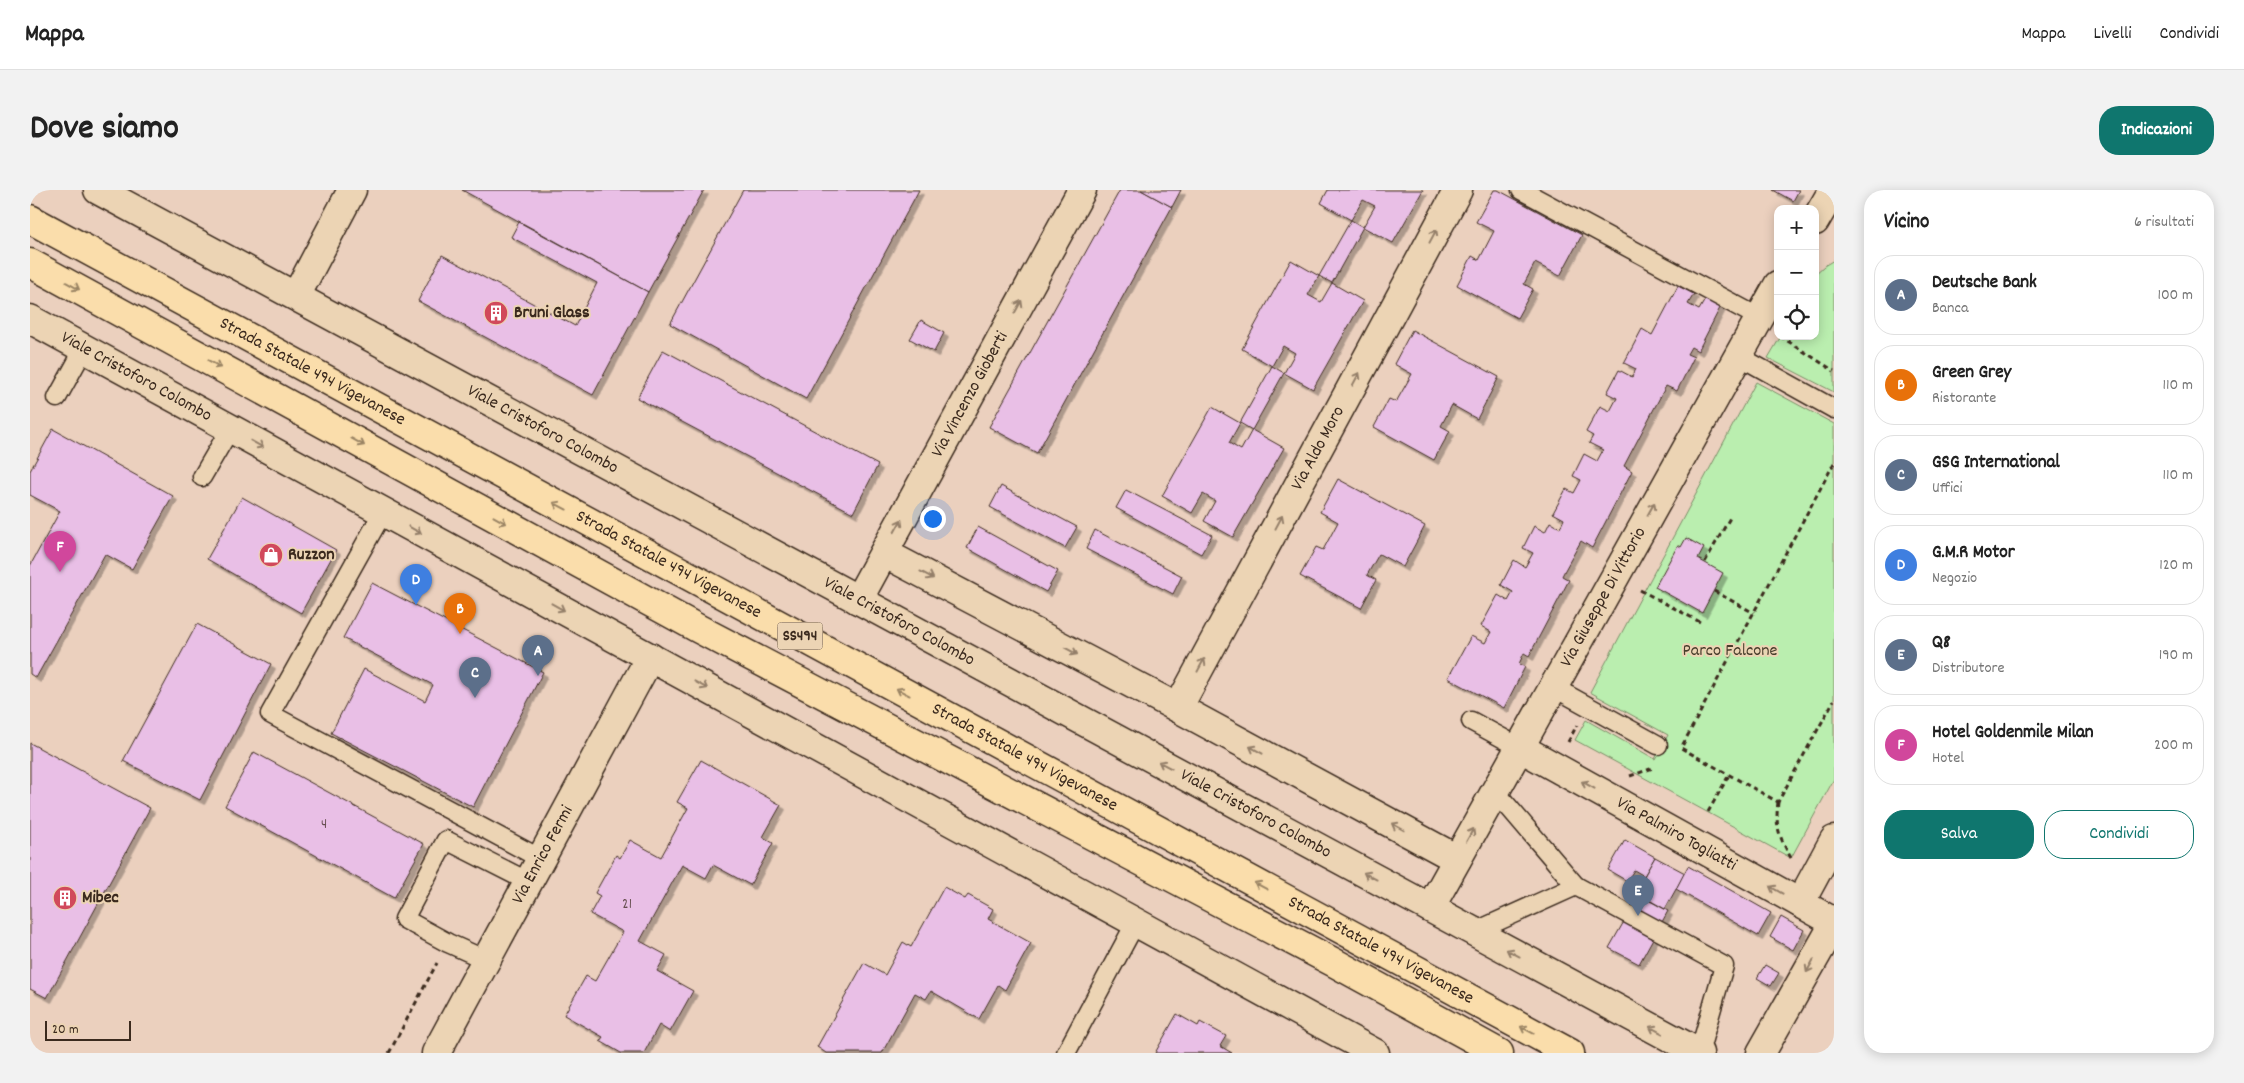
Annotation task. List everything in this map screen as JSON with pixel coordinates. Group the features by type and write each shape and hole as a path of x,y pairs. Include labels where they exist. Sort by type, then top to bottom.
{"main road":[{"name":"Strada Statale 494 Vigevanese","path":"30,219 1570,1053"},
{"name":"Strada Statale 494 Vigevanese","path":"30,263 700,629 1335,963 1499,1053"}],"street":[{"name":"Viale Cristoforo Colombo","path":"98,190 1699,1053"},
{"path":"296,296 352,190"},
{"name":"Via Vincenzo Gioberti","path":"858,600 1082,190"},
{"name":"Via Aldo Moro","path":"1178,708 1458,190"},
{"path":"1819,214 1833,190"},
{"path":"1819,230 1834,231"},
{"name":"Via Giuseppe Di Vittorio","path":"1430,908 1758,317 1774,291"},
{"name":"Viale Cristoforo Colombo","path":"30,320 1136,922 1370,1052"},
{"path":"884,553 1178,708 1457,859"},
{"name":"Via Enrico Fermi","path":"440,1052 486,960 650,657"},
{"name":"Via Palmiro Togliatti","path":"1519,747 1834,923 1761,1053"},
{"path":"1800,903 1834,840"}],"lane":[{"path":"1521,190 1758,317"},
{"path":"58,398 84,349"},
{"path":"1737,355 1834,409"},
{"path":"202,477 230,429"},
{"path":"383,512 270,714 535,870"},
{"path":"1553,686 1658,745"},
{"path":"1471,721 1519,747"},
{"path":"1495,790 1576,886 1724,966 1699,1053"},
{"path":"486,960 448,943 404,919 446,840 535,870"},
{"path":"1474,932 1576,886"},
{"path":"1066,1053 1136,922"}],"path":[{"path":"1786,340 1834,371"},
{"path":"1778,802 1681,748 1834,464"},
{"path":"1705,562 1731,516"},
{"path":"1632,586 1700,622"},
{"path":"1714,591 1754,613"},
{"path":"1792,863 1780,838 1776,821 1778,802 1834,700"},
{"path":"1708,812 1729,775"},
{"path":"389,1053 448,943"}],"green space":[{"path":"1834,260 1834,392 1768,358 1779,340 1819,340 1819,270"},
{"name":"Parco Falcone","path":"1756,382 1834,424 1834,779 1791,858 1575,740 1586,720 1655,759 1668,735 1590,692"}],"building":[{"name":"Bruni Glass","path":"462,190 704,190 648,292"},
{"path":"743,190 919,190 806,399 670,324"},
{"path":"1120,190 1141,190 1172,207 1037,453 989,427"},
{"path":"1141,190 1181,190 1172,207"},
{"path":"1328,190 1423,190 1393,243 1363,227 1375,206 1363,200 1351,220 1321,203"},
{"path":"1494,190 1498,190 1582,235 1560,276 1535,263 1524,284 1533,289 1517,318 1457,285 1472,256 1479,260 1494,231 1476,222"},
{"path":"1773,190 1799,190 1793,201"},
{"path":"1351,220 1363,227 1332,283 1319,276"},
{"name":"Bruni Glass","path":"519,222 648,292 593,395 418,301 442,255 575,326 597,283 511,237"},
{"path":"1291,260 1319,276 1308,295 1321,302 1332,283 1363,301 1313,389 1284,373 1295,353 1283,346 1272,366 1242,349"},
{"path":"1678,286 1694,294 1688,304 1699,310 1706,298 1721,306 1698,351 1691,347 1687,354 1694,357 1677,391 1666,386 1624,466 1632,471 1592,548 1581,541 1565,570 1562,576 1569,580 1529,656 1524,653 1519,664 1525,667 1504,708 1448,678 1471,636 1485,643 1491,632 1481,626 1498,595 1508,601 1513,592 1501,585 1514,560 1525,567 1533,553 1523,548 1534,526 1545,532 1550,522 1560,528 1564,519 1553,513 1566,489 1574,493 1581,480 1573,476 1584,454 1597,461 1603,450 1589,443 1593,436 1586,432 1600,406 1610,411 1617,398 1607,393 1619,370 1632,377 1636,369 1624,363 1642,329 1652,335"},
{"path":"921,320 944,333 934,352 910,339"},
{"path":"1412,330 1499,377 1477,419 1452,405 1441,426 1450,431 1434,460 1374,427 1389,399 1396,402 1412,374 1394,364"},
{"path":"663,350 878,465 853,513 637,398"},
{"path":"1272,366 1284,373 1252,430 1240,423"},
{"path":"1212,407 1240,423 1229,443 1241,450 1252,430 1284,448 1233,537 1204,521 1215,501 1203,494 1192,513 1162,496"},
{"path":"53,429 173,496 132,569 105,554 36,678 30,674 30,566 60,511 30,495 30,471"},
{"path":"1338,479 1425,526 1403,567 1379,554 1367,575 1376,580 1361,608 1300,576 1316,547 1323,550 1338,522 1320,512"},
{"path":"1001,486 1077,527 1065,548 990,507"},
{"path":"1126,490 1212,535 1201,554 1116,508"},
{"name":"Ruzzon","path":"242,497 336,550 301,613 207,559"},
{"path":"978,527 1058,571 1046,592 967,548"},
{"path":"1095,530 1182,576 1173,594 1086,549"},
{"path":"1686,538 1704,548 1698,559 1723,573 1702,613 1655,587 1678,545 1681,547"},
{"path":"372,583 543,672 473,807 331,733 364,669 425,701 433,685 343,638"},
{"path":"197,624 271,664 200,800 123,761"},
{"name":"Mibec","path":"30,743 150,808 47,998 30,989"},
{"path":"254,752 424,844 394,898 225,806"},
{"path":"701,760 781,805 763,837 773,843 750,885 713,865 706,878 682,865 640,941 666,955 657,971 693,991 670,1032 659,1025 644,1053 621,1053 600,1041 603,1037 564,1015 586,976 595,981 623,932 590,914 600,896 595,893 616,855 620,858 630,840 661,857 688,808 677,802"},
{"path":"1625,840 1655,857 1644,876 1634,870 1627,881 1608,870"},
{"path":"1655,857 1685,873 1665,909 1635,892"},
{"path":"1688,866 1771,913 1758,936 1676,889"},
{"path":"944,887 965,899 968,895 993,909 988,919 1031,943 1005,990 998,985 979,1019 931,991 926,999 915,993 882,1053 826,1053 817,1047 864,963 885,975 903,942 911,947"},
{"path":"1639,895 1668,911 1639,964 1609,948"},
{"path":"1781,917 1804,930 1793,950 1770,937"},
{"path":"1765,965 1779,973 1771,986 1757,978"},
{"path":"1177,1014 1198,1026 1200,1022 1226,1036 1220,1046 1232,1053 1155,1053"}],"place":[{"name":"Bruni Glass","path":"496,313"},
{"name":"Ruzzon","path":"271,555"},
{"name":"Hotel Goldenmile Milan","path":"60,572"},
{"name":"G.M.R Motor","path":"416,605"},
{"name":"Green Grey","path":"460,634"},
{"name":"Deutsche Bank","path":"538,676"},
{"name":"GSG International","path":"475,698"},
{"name":"Mibec","path":"65,898"},
{"name":"Q8","path":"1638,916"}]}
